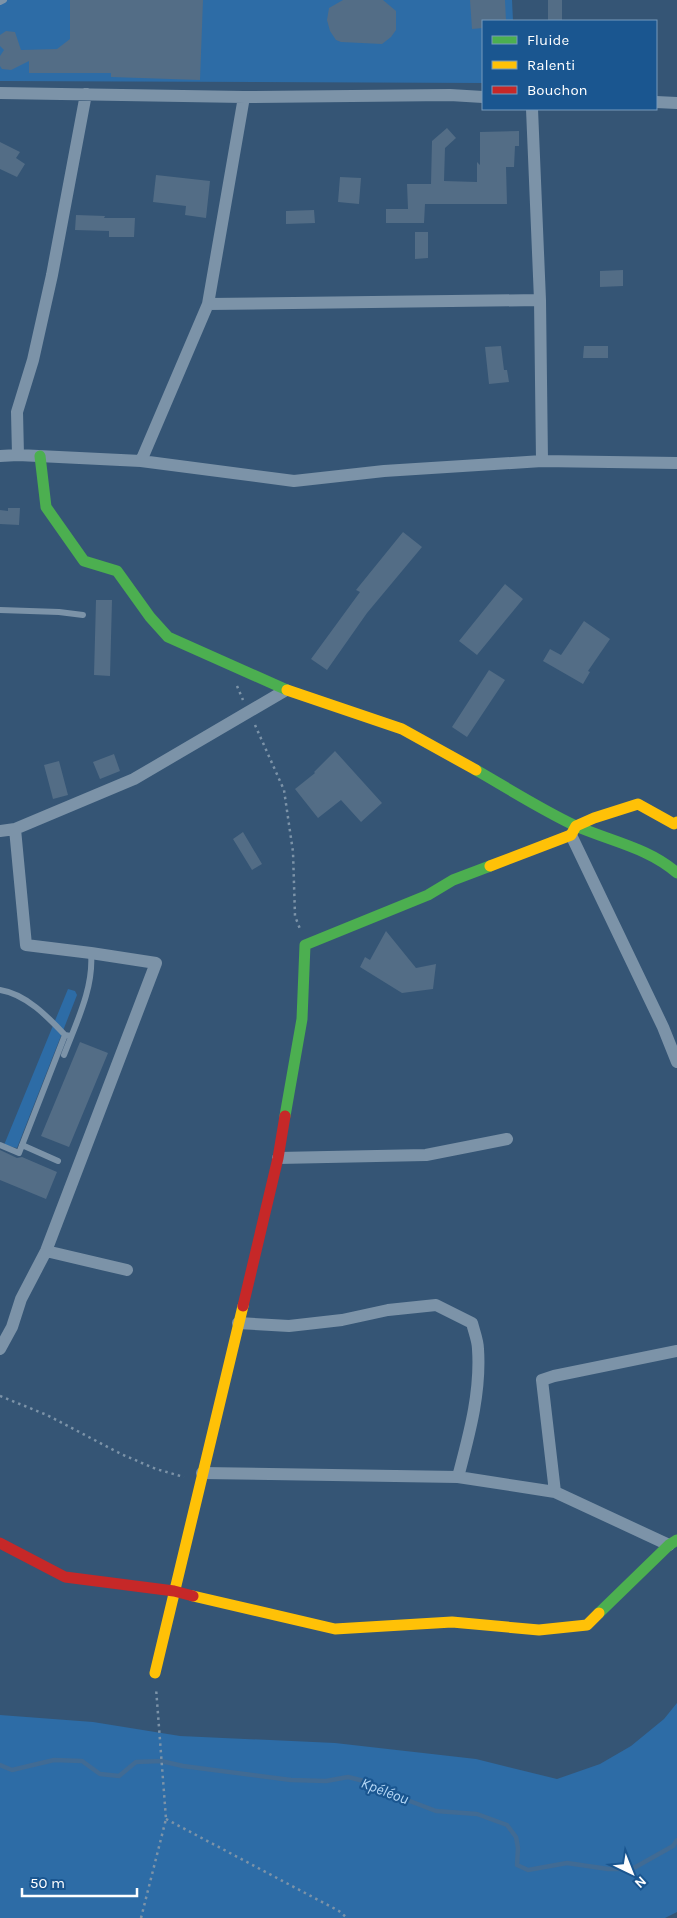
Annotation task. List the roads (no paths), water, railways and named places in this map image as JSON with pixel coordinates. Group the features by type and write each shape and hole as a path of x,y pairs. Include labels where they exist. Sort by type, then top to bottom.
{"street":[{"path":"0,93 244,97 450,95 482,97"},
{"path":"18,455 17,412 42,322 86,94"},
{"path":"141,461 208,304 244,97"},
{"path":"657,102 677,103"},
{"path":"532,110 540,300 542,461"},
{"path":"208,304 540,300"},
{"path":"0,456 18,455 141,461 294,481 384,472 542,461 677,463"},
{"path":"40,456 46,507 84,561 117,571 150,617 168,637 286,690 402,729 574,831 640,851 677,872"},
{"path":"0,831 15,829 134,779 286,690"},
{"path":"154,1673 278,1158 302,1019 305,945 428,895 453,880 574,831 594,818 638,804 674,824 677,822"},
{"path":"0,1349 12,1327 21,1299 46,1251 156,963 26,945 15,829"},
{"path":"574,831 677,1062"},
{"path":"278,1158 426,1155 507,1138"},
{"path":"46,1251 127,1270"},
{"path":"238,1323 288,1326 342,1320 388,1310 436,1305 472,1323 478,1349 476,1396 472,1423 458,1477"},
{"path":"555,1492 542,1380 677,1351"},
{"path":"0,1543 65,1577 174,1591 335,1629 452,1622 539,1630 587,1625 673,1542 555,1492 458,1477 201,1478"}],"lane":[{"path":"0,2 4,0"},
{"path":"0,610 59,612 83,615"},
{"path":"0,1145 19,1153 90,985 91,953"},
{"path":"0,990 14,993 24,999 68,1035"},
{"path":"64,1055 68,1035"},
{"path":"22,1145 58,1161"}],"waterway":[{"name":"Kpéléou","path":"0,1765 12,1770 54,1760 82,1761 100,1774 119,1776 136,1762 161,1761 183,1766 291,1780 326,1781 348,1777 368,1782 386,1792 436,1811 477,1814 507,1825 516,1837 518,1848 517,1865 528,1870 567,1863 608,1869 632,1869 673,1846 677,1840"}]}
